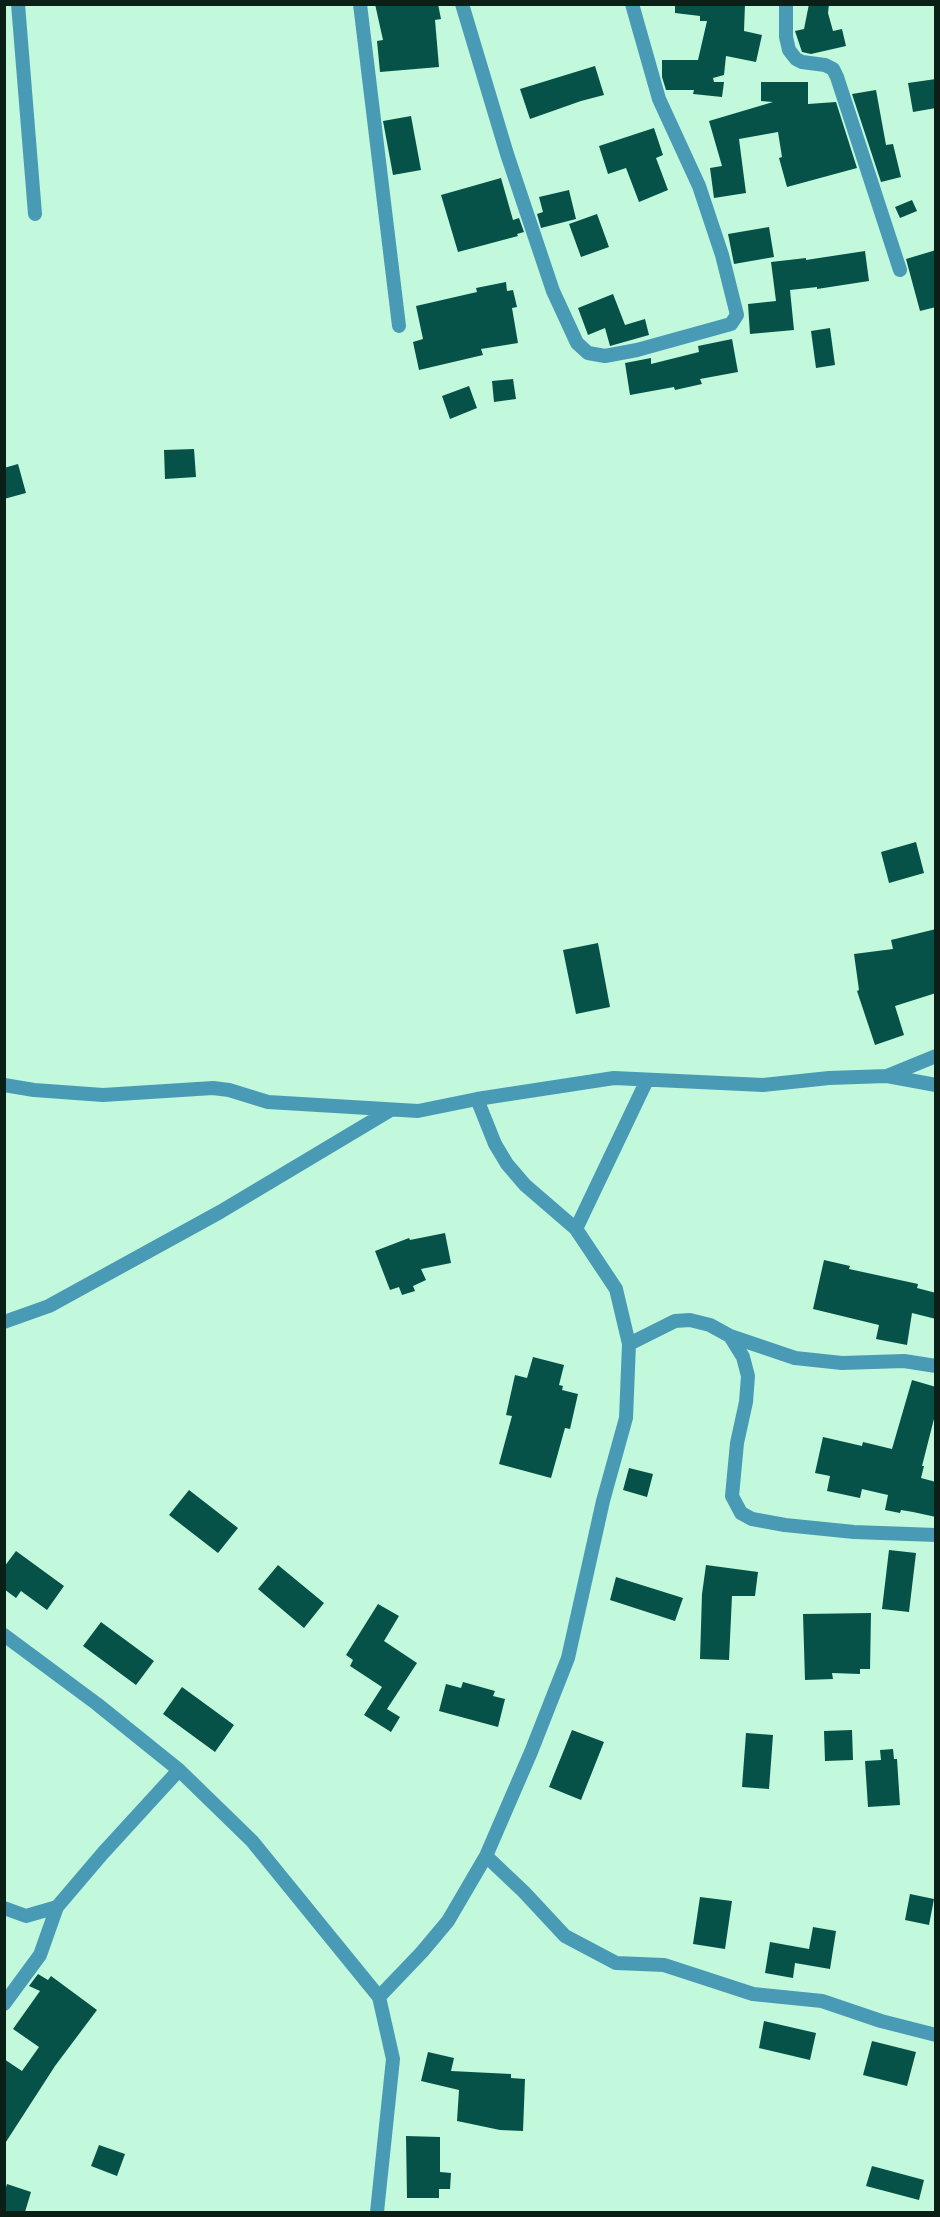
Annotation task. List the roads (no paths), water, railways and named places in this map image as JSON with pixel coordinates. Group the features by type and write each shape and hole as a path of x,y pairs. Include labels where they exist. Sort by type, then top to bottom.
{"street":[{"path":"18,4 35,214"},
{"path":"360,4 399,326"},
{"path":"462,4 507,154 553,291 577,343 588,353 605,356 637,350 731,324 737,315 722,255 699,186 659,99 632,4"},
{"path":"786,4 786,37 789,50 796,59 825,65 833,69 837,76 900,270"},
{"path":"886,1076 936,1056"},
{"path":"4,1085 34,1090 103,1095 213,1088 229,1090 268,1102 418,1111 477,1099 614,1078 763,1085 829,1078 886,1076 936,1085"},
{"path":"576,1229 647,1080"},
{"path":"380,1997 447,1922 486,1856 531,1752 568,1659 603,1501 626,1418 629,1344 616,1289 576,1229 525,1185 507,1164 495,1143 477,1099"},
{"path":"4,1322 49,1306 220,1212 389,1111"},
{"path":"629,1344 675,1321 690,1320 710,1325 730,1336 795,1358 842,1363 904,1361 936,1366"},
{"path":"730,1336 743,1357 748,1376 746,1402 737,1443 732,1496 741,1513 752,1519 797,1526 854,1532 936,1535"},
{"path":"4,1635 97,1704 179,1770 252,1841 380,1997 393,2059 377,2212"},
{"path":"4,2004 40,1955 57,1907 179,1770"},
{"path":"486,1856 565,1936 616,1963 664,1965 753,1994 822,2001 881,2021 936,2035"},
{"path":"4,1908 26,1916 57,1907"}]}
